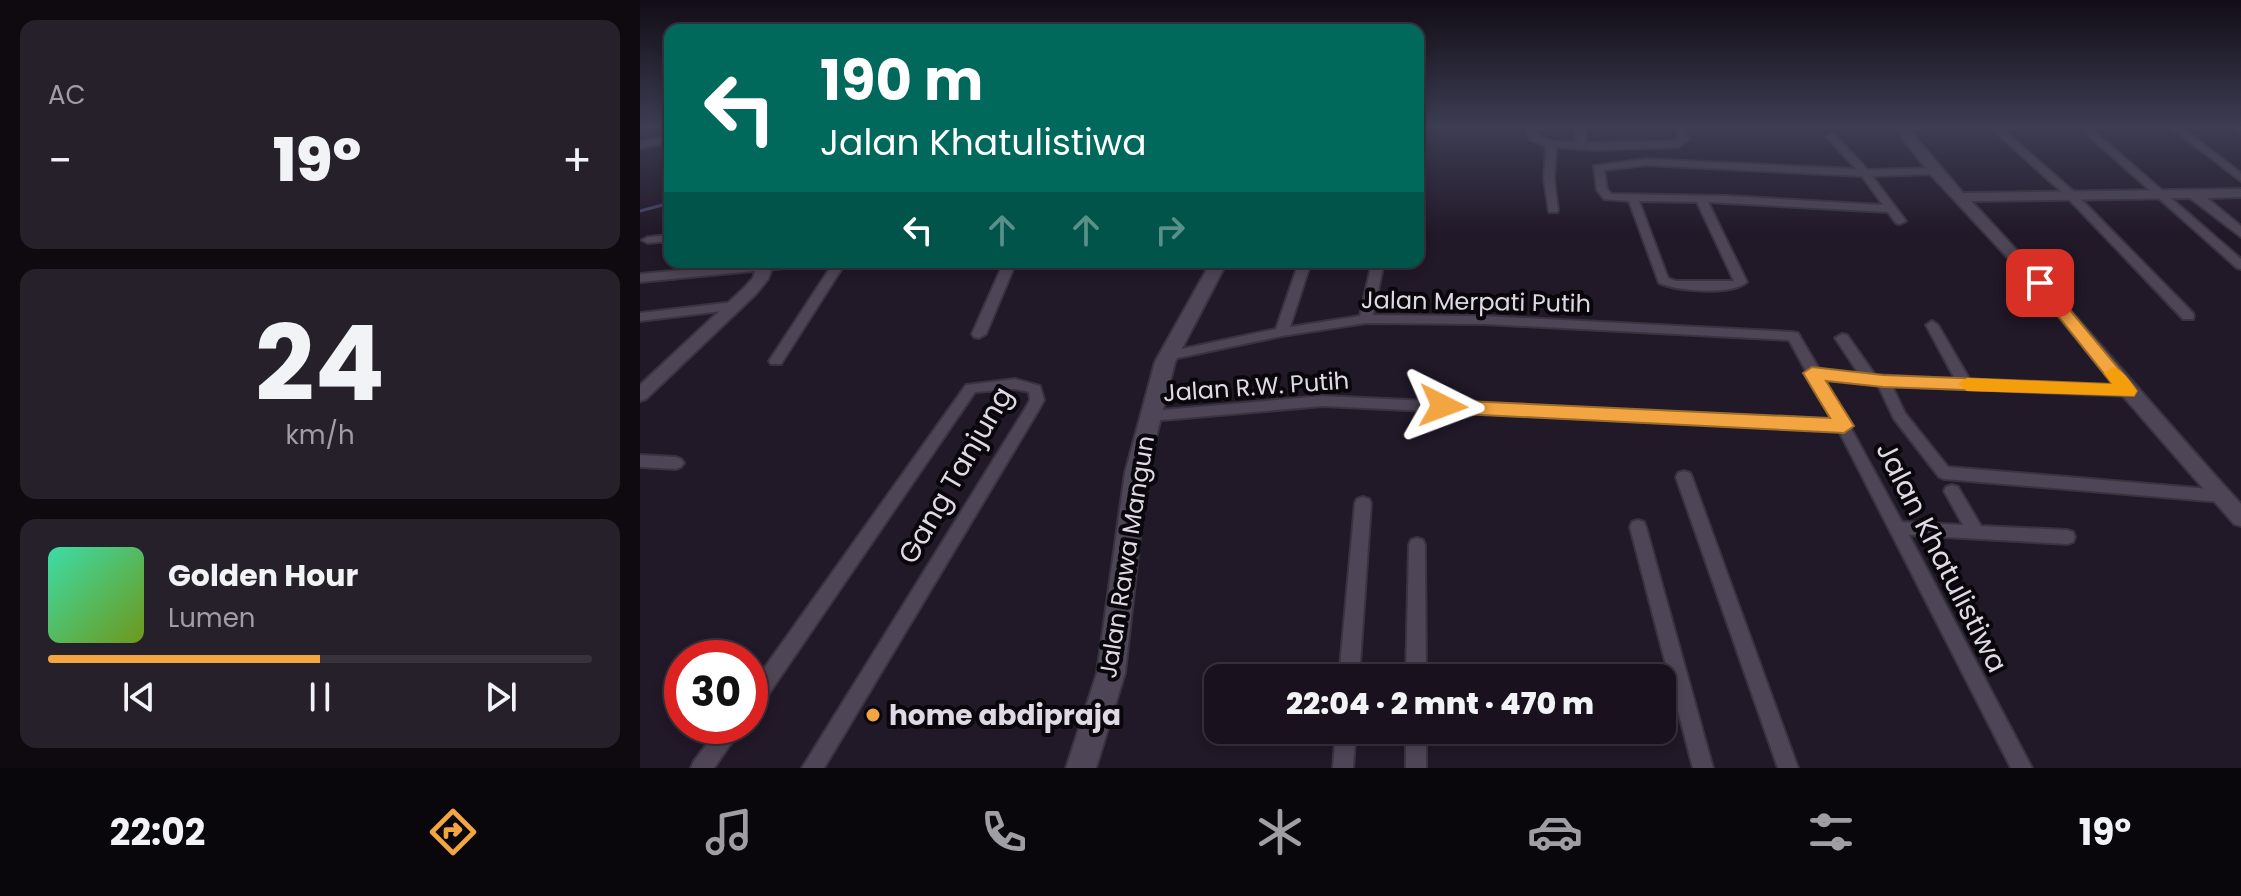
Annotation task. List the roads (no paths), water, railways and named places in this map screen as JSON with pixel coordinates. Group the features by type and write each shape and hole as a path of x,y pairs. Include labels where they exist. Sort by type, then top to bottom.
{"main road":[{"name":"Jalan Rawa Mangun","path":"1081,768 1111,673 1136,473 1151,416 1168,356 1216,268"}],"street":[{"path":"1550,163 1553,210"},
{"path":"1891,209 1605,195 1598,168 1660,163 1865,173 1935,171"},
{"path":"1856,163 1900,221"},
{"path":"1929,163 2040,283 2128,391 2241,518"},
{"path":"2035,163 2069,193 2188,316"},
{"path":"2124,163 2241,265"},
{"path":"2221,163 2241,178"},
{"path":"1960,197 2069,193 2241,193"},
{"path":"2194,194 2241,233"},
{"path":"1633,198 1663,280 1674,285 1733,286 1741,282 1701,199"},
{"path":"648,240 664,239"},
{"path":"640,278 730,268"},
{"path":"640,395 734,306 760,279 764,268"},
{"path":"776,361 836,268"},
{"path":"979,334 1007,268"},
{"path":"1282,332 1303,268"},
{"path":"1366,319 1377,268"},
{"path":"640,317 734,306"},
{"name":"Jalan Merpati Putih","path":"1168,356 1282,332 1366,319 1484,320 1787,334"},
{"path":"1932,325 1965,384"},
{"name":"Jalan Khatulistiwa","path":"1787,334 1797,341 1844,426 2022,768"},
{"path":"1842,338 1944,473 2221,496"},
{"path":"1812,373 1876,380 2128,391"},
{"name":"Gang Tanjung","path":"768,678 971,388 1015,384 1035,389 1037,400 1031,411 812,768"},
{"name":"Jalan R.W. Putih","path":"1151,416 1323,401 1844,426"},
{"path":"640,461 676,463"},
{"path":"1684,477 1788,768"},
{"path":"1952,491 1975,531"},
{"path":"1350,664 1363,503"},
{"path":"1638,527 1703,768"},
{"path":"1897,528 2067,537"},
{"path":"1416,664 1417,545"},
{"path":"701,768 719,744"},
{"path":"1343,768 1345,744"},
{"path":"1416,744 1416,768"}],"waterway":[{"path":"640,211 664,205"}],"place":[{"name":"home abdipraja","path":"873,715"}]}
